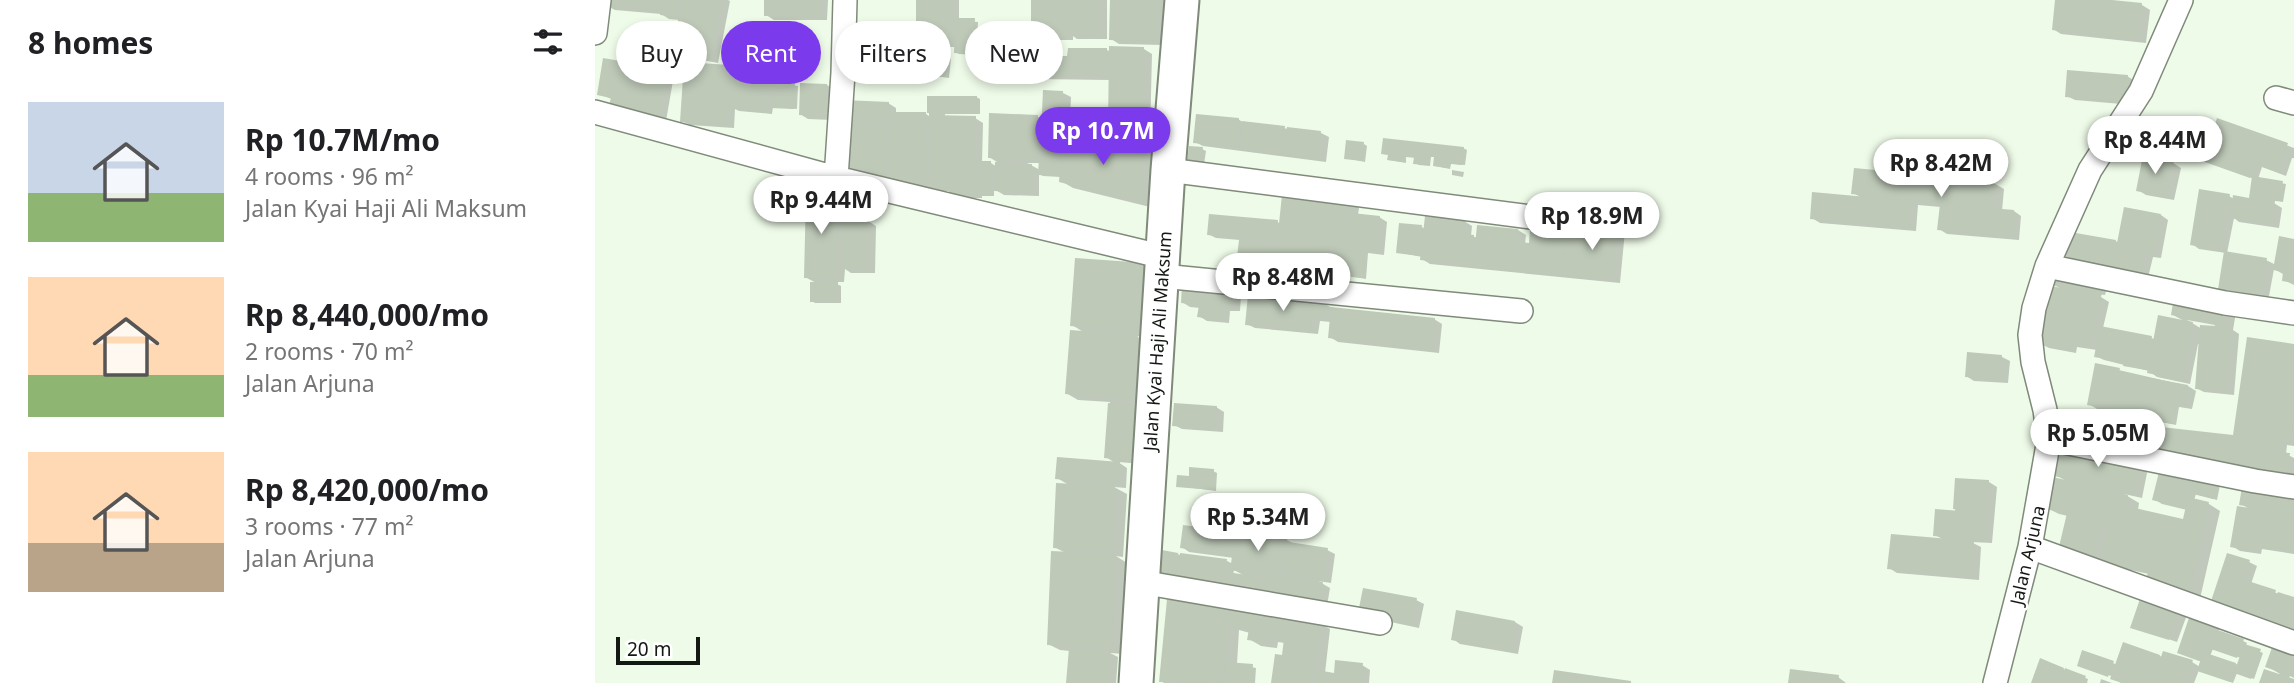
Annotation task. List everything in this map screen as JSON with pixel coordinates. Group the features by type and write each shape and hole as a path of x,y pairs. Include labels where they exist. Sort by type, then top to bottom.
{"street":[{"path":"595,33 599,0"},
{"path":"836,177 845,0"},
{"name":"Jalan Kyai Haji Ali Maksum","path":"1136,683 1168,170 1182,0"},
{"name":"Jalan Arjuna","path":"1995,683 2030,547 2049,439 2033,362 2030,335 2034,308 2047,266 2090,170 2137,99 2181,0"},
{"path":"595,112 1163,266 1521,311"},
{"path":"1168,170 1584,224"},
{"path":"2047,266 2225,303 2294,313"},
{"path":"2049,439 2294,487"},
{"path":"2030,547 2294,643"},
{"path":"1141,582 1380,622"}],"building":[{"path":"606,0 678,0 677,17 660,15 660,11 606,6"},
{"path":"682,0 722,0 710,59 707,58 707,21 678,21"},
{"path":"764,0 820,0 820,17 764,16"},
{"path":"916,0 951,0 951,21 916,21"},
{"path":"1031,0 1065,0 1065,37 1063,21 1031,21"},
{"path":"1068,0 1100,0 1099,36 1067,35"},
{"path":"1110,0 1157,0 1156,41 1109,40"},
{"path":"2055,0 2142,3 2138,39 2052,30"},
{"path":"955,18 975,18 975,21 965,21 965,54 954,53"},
{"path":"1109,46 1144,47 1142,132 1108,131"},
{"path":"1068,48 1107,48 1107,76 1063,75 1063,56 1067,56"},
{"path":"603,58 616,60 616,84 664,84 658,118 608,109 611,98 597,95"},
{"path":"707,64 721,64 721,84 729,84 726,125 680,122 683,84 707,84"},
{"path":"2067,70 2128,75 2125,102 2065,97"},
{"path":"732,84 767,84 765,111 729,108"},
{"path":"771,84 795,84 794,109 770,108"},
{"path":"800,84 827,84 826,116 799,115"},
{"path":"1043,90 1063,91 1061,135 1041,134"},
{"path":"927,96 977,96 977,113 927,113"},
{"path":"843,100 889,102 888,122 842,121"},
{"path":"890,112 926,112 926,148 890,147"},
{"path":"989,113 1038,115 1037,160 988,158"},
{"path":"1196,114 1239,118 1236,147 1193,143"},
{"path":"930,115 976,116 974,195 949,194 949,188 929,187"},
{"path":"2217,118 2288,143 2278,172 2254,164 2250,178 2202,161 2206,150 2199,148 2205,131 2212,133"},
{"path":"1242,121 1285,126 1282,154 1239,149"},
{"path":"845,124 888,125 886,175 844,173"},
{"path":"1287,127 1321,131 1318,159 1283,155"},
{"path":"1040,137 1060,138 1059,176 1038,175"},
{"path":"1062,138 1142,143 1142,202 1059,182"},
{"path":"1383,138 1464,147 1462,165 1447,163 1447,168 1433,166 1434,156 1428,156 1427,165 1413,164 1414,157 1403,156 1402,162 1387,160 1388,155 1381,154"},
{"path":"1346,140 1364,142 1362,161 1344,159"},
{"path":"1189,146 1203,147 1201,163 1187,162"},
{"path":"889,149 927,149 926,187 888,186"},
{"path":"2143,155 2174,161 2166,197 2136,191"},
{"path":"977,161 991,161 991,195 976,195"},
{"path":"995,162 1032,164 1031,193 994,191"},
{"path":"1854,168 1993,181 1991,208 2014,210 2012,236 1937,230 1940,204 1983,206 1851,194"},
{"path":"2252,176 2283,181 2280,201 2275,201 2271,224 2230,218 2233,195 2249,198"},
{"path":"2199,189 2230,194 2219,250 2190,245"},
{"path":"1812,192 1911,201 1909,228 1810,219"},
{"path":"806,193 839,195 837,279 804,278"},
{"path":"1282,195 1352,201 1347,249 1319,247 1316,275 1274,271"},
{"path":"2124,207 2161,214 2153,255 2145,253 2140,279 2064,264 2070,232 2116,240 2112,269"},
{"path":"1352,213 1380,216 1376,252 1349,249"},
{"path":"1209,214 1278,220 1276,241 1207,235"},
{"path":"1425,216 1465,220 1463,234 1474,235 1471,265 1420,260"},
{"path":"843,219 869,219 868,269 842,269"},
{"path":"1595,222 1618,224 1612,280 1563,275 1567,231 1593,234"},
{"path":"1399,223 1422,225 1419,256 1396,253"},
{"path":"1477,225 1518,229 1515,271 1473,267"},
{"path":"1530,229 1566,232 1562,275 1516,271 1519,242 1529,243"},
{"path":"2279,236 2294,239 2294,283 2282,281 2283,272 2273,270"},
{"path":"1239,240 1275,243 1272,269 1236,266"},
{"path":"1320,248 1341,250 1339,275 1318,274"},
{"path":"1343,250 1365,252 1363,278 1341,276"},
{"path":"2224,251 2267,258 2259,303 2217,296"},
{"path":"1075,258 1147,263 1142,332 1070,326"},
{"path":"2054,270 2105,279 2090,347 2070,343 2068,349 2039,344 2051,286 2093,294 2051,285"},
{"path":"810,282 838,282 838,302 810,302"},
{"path":"1182,284 1234,290 1232,308 1223,307 1221,320 1197,317 1199,305 1181,303"},
{"path":"1248,295 1326,302 1324,318 1312,317 1311,331 1245,325"},
{"path":"2174,297 2229,306 2225,325 2171,315"},
{"path":"1331,307 1435,318 1432,350 1328,338"},
{"path":"2158,315 2193,322 2182,380 2147,373"},
{"path":"2200,325 2232,327 2226,391 2195,389"},
{"path":"2100,326 2152,336 2146,370 2123,366 2124,362 2094,357"},
{"path":"1070,330 1138,335 1133,399 1065,394"},
{"path":"2247,337 2294,344 2294,418 2290,443 2250,438 2279,442 2278,452 2290,453 2287,475 2228,473 2231,448 2227,471 2148,453 2152,426 2233,435"},
{"path":"1967,352 2002,355 2000,379 1965,377"},
{"path":"2095,363 2120,368 2119,372 2188,385 2185,406 2176,404 2173,424 2139,418 2143,399 2139,415 2087,405"},
{"path":"1108,403 1140,406 1136,461 1104,458"},
{"path":"1174,403 1217,406 1215,429 1172,426"},
{"path":"2062,444 2141,462 2134,494 2054,476"},
{"path":"1057,457 1120,462 1118,484 1055,479"},
{"path":"1189,467 1214,469 1213,490 1176,487 1177,475 1189,476"},
{"path":"2159,472 2191,479 2184,508 2152,500"},
{"path":"2193,475 2218,481 2213,499 2189,493"},
{"path":"2053,477 2128,495 2126,506 2183,519 2188,497 2209,502 2187,597 2144,587 2148,572 2101,562 2108,529 2121,530 2100,525 2092,559 2058,551 2067,513 2045,509"},
{"path":"1955,478 1989,480 1987,511 1953,509"},
{"path":"2243,481 2294,489 2293,514 2239,505"},
{"path":"1056,483 1115,486 1112,551 1053,548"},
{"path":"2237,506 2294,515 2294,551 2274,548 2277,522 2272,549 2254,546 2253,551 2230,547"},
{"path":"1935,509 1987,513 1985,540 1933,536"},
{"path":"1183,525 1234,532 1231,555 1180,548"},
{"path":"1236,530 1287,538 1282,572 1262,569 1261,575 1230,570"},
{"path":"1891,534 1974,541 1971,576 1887,569"},
{"path":"1289,542 1328,548 1323,579 1284,573"},
{"path":"1162,550 1178,553 1175,578 1159,576"},
{"path":"1051,551 1116,554 1111,648 1047,645"},
{"path":"1180,553 1227,559 1223,588 1176,581"},
{"path":"2227,553 2250,560 2234,609 2211,601"},
{"path":"1227,572 1260,577 1258,593 1225,588"},
{"path":"1264,572 1323,582 1319,603 1259,599"},
{"path":"2245,580 2276,590 2264,628 2232,617"},
{"path":"1363,588 1417,598 1412,624 1358,613"},
{"path":"1168,589 1230,604 1223,683 1159,682"},
{"path":"2278,592 2294,597 2294,622 2289,636 2265,629"},
{"path":"2142,593 2180,606 2169,640 2130,628"},
{"path":"1231,604 1319,620 1311,683 1271,683 1275,654 1282,655 1284,639 1266,637 1266,642 1247,640 1249,629 1230,627"},
{"path":"2192,609 2214,617 2199,661 2177,653"},
{"path":"1456,610 1515,621 1510,651 1451,640"},
{"path":"2212,628 2244,639 2237,658 2205,647"},
{"path":"2123,642 2160,655 2150,683 2122,683 2110,679"},
{"path":"2274,642 2294,650 2294,677 2265,667"},
{"path":"2244,644 2261,649 2251,679 2234,673"},
{"path":"1069,648 1110,651 1108,683 1066,683"},
{"path":"2082,650 2114,661 2108,677 2077,666"},
{"path":"2163,651 2193,660 2185,683 2152,683"},
{"path":"2203,652 2236,663 2230,682 2197,671"},
{"path":"2040,658 2064,668 2058,683 2031,683"},
{"path":"1335,660 1363,663 1361,683 1315,683 1317,670 1334,673"},
{"path":"1226,662 1253,664 1252,683 1225,683"},
{"path":"2065,668 2086,676 2083,683 2060,683"},
{"path":"1790,669 1839,675 1838,683 1788,683"},
{"path":"2264,669 2294,679 2294,683 2259,683"},
{"path":"1554,670 1631,681 1631,683 1552,683"}]}
